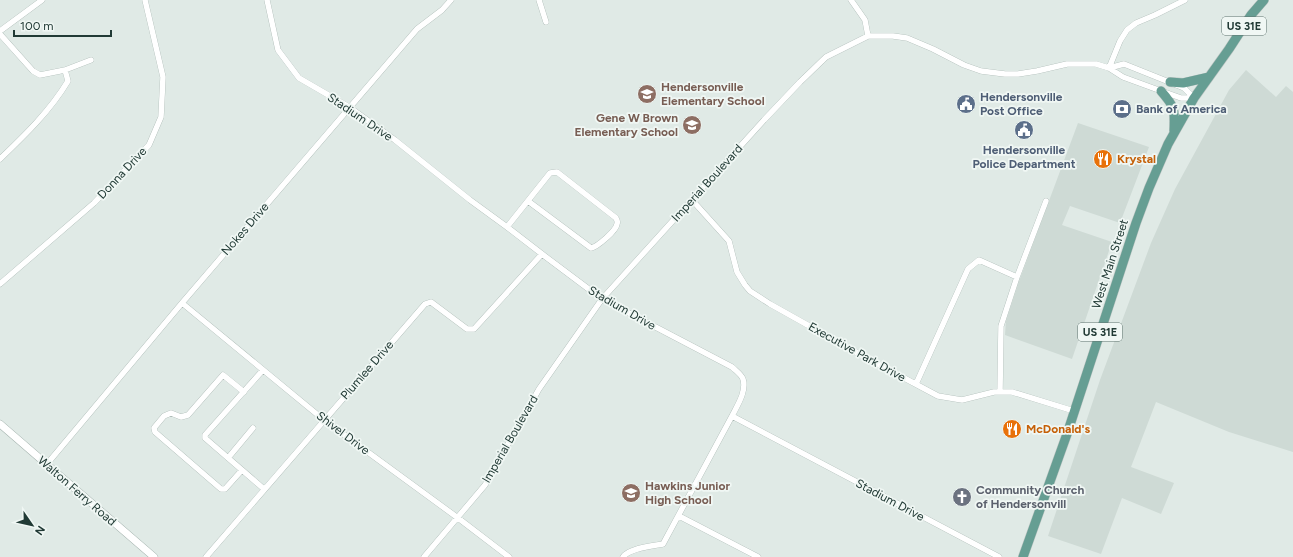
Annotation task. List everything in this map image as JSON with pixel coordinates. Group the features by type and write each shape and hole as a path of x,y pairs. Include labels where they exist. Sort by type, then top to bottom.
{"main road":[{"name":"West Main Street","path":"1023,557 1074,411 1143,200 1174,132 1194,98 1210,77 1251,15 1264,0"},
{"path":"1170,82 1183,83 1210,77"},
{"path":"1161,91 1171,102 1174,109 1174,132"}],"street":[{"path":"42,0 0,35 33,71 40,75 65,70 91,60"},
{"name":"Donna Drive","path":"0,284 94,203 149,145 161,117 163,77 145,0"},
{"name":"Stadium Drive","path":"267,0 278,50 299,78 349,107 602,299 732,367 744,380 742,395 732,416 999,557"},
{"name":"Nokes Drive","path":"47,464 349,107 417,29 442,10 451,0"},
{"path":"539,0 546,22"},
{"path":"851,0 865,20 868,36"},
{"path":"1109,68 1126,30 1136,23 1185,0"},
{"name":"Imperial Boulevard","path":"424,557 485,485 539,389 602,299 800,82 826,57 868,36 893,36 907,38 964,65 981,71 1005,74 1037,71 1074,63 1096,64 1109,68 1123,77 1181,98 1194,98"},
{"name":"Imperial Boulevard","path":"1109,68 1124,64 1184,88 1194,98"},
{"path":"0,159 36,123 59,95 68,80 65,70"},
{"path":"507,226 550,173 557,172 616,218 618,221 617,226 595,247 591,248 528,201"},
{"name":"Executive Park Drive","path":"692,200 729,241 738,272 745,285 755,295 916,384 938,396 962,400 994,392 1012,392 1074,411"},
{"path":"1000,392 1001,326 1017,277 1046,201"},
{"name":"Plumlee Drive","path":"206,557 425,304 431,302 467,329 474,329 542,254"},
{"path":"916,384 968,269 979,260 1017,277"},
{"name":"Shivel Drive","path":"182,303 324,420 509,557"},
{"path":"264,370 205,435 205,438 264,489"},
{"path":"242,470 225,489 220,489 155,432 154,428 164,416 171,413 181,417 188,415 223,375 244,392"},
{"path":"623,557 625,553 663,544 732,416"},
{"name":"Walton Ferry Road","path":"0,424 154,557"},
{"path":"228,458 253,428"},
{"path":"679,516 758,557"}],"shaded area":[{"path":"1246,70 1276,97 1286,86 1293,92 1293,452 1229,432 1156,402 1131,467 1174,483 1161,514 1122,498 1101,554 1048,536 1100,380 1151,243 1175,189 1229,90"},
{"path":"1078,123 1149,147 1120,223 1070,206 1062,225 1112,242 1072,359 1005,335 1006,321 1018,284"}],"place":[{"name":"Hendersonville Elementary School","path":"647,94"},
{"name":"Hendersonville Post Office","path":"966,104"},
{"name":"Bank of America","path":"1122,109"},
{"name":"Gene W Brown Elementary School","path":"692,125"},
{"name":"Hendersonville Police Department","path":"1024,130"},
{"name":"Krystal","path":"1103,159"},
{"name":"McDonald's","path":"1012,429"},
{"name":"Hawkins Junior High School","path":"631,493"},
{"name":"Community Church of Hendersonvill","path":"962,497"}]}
